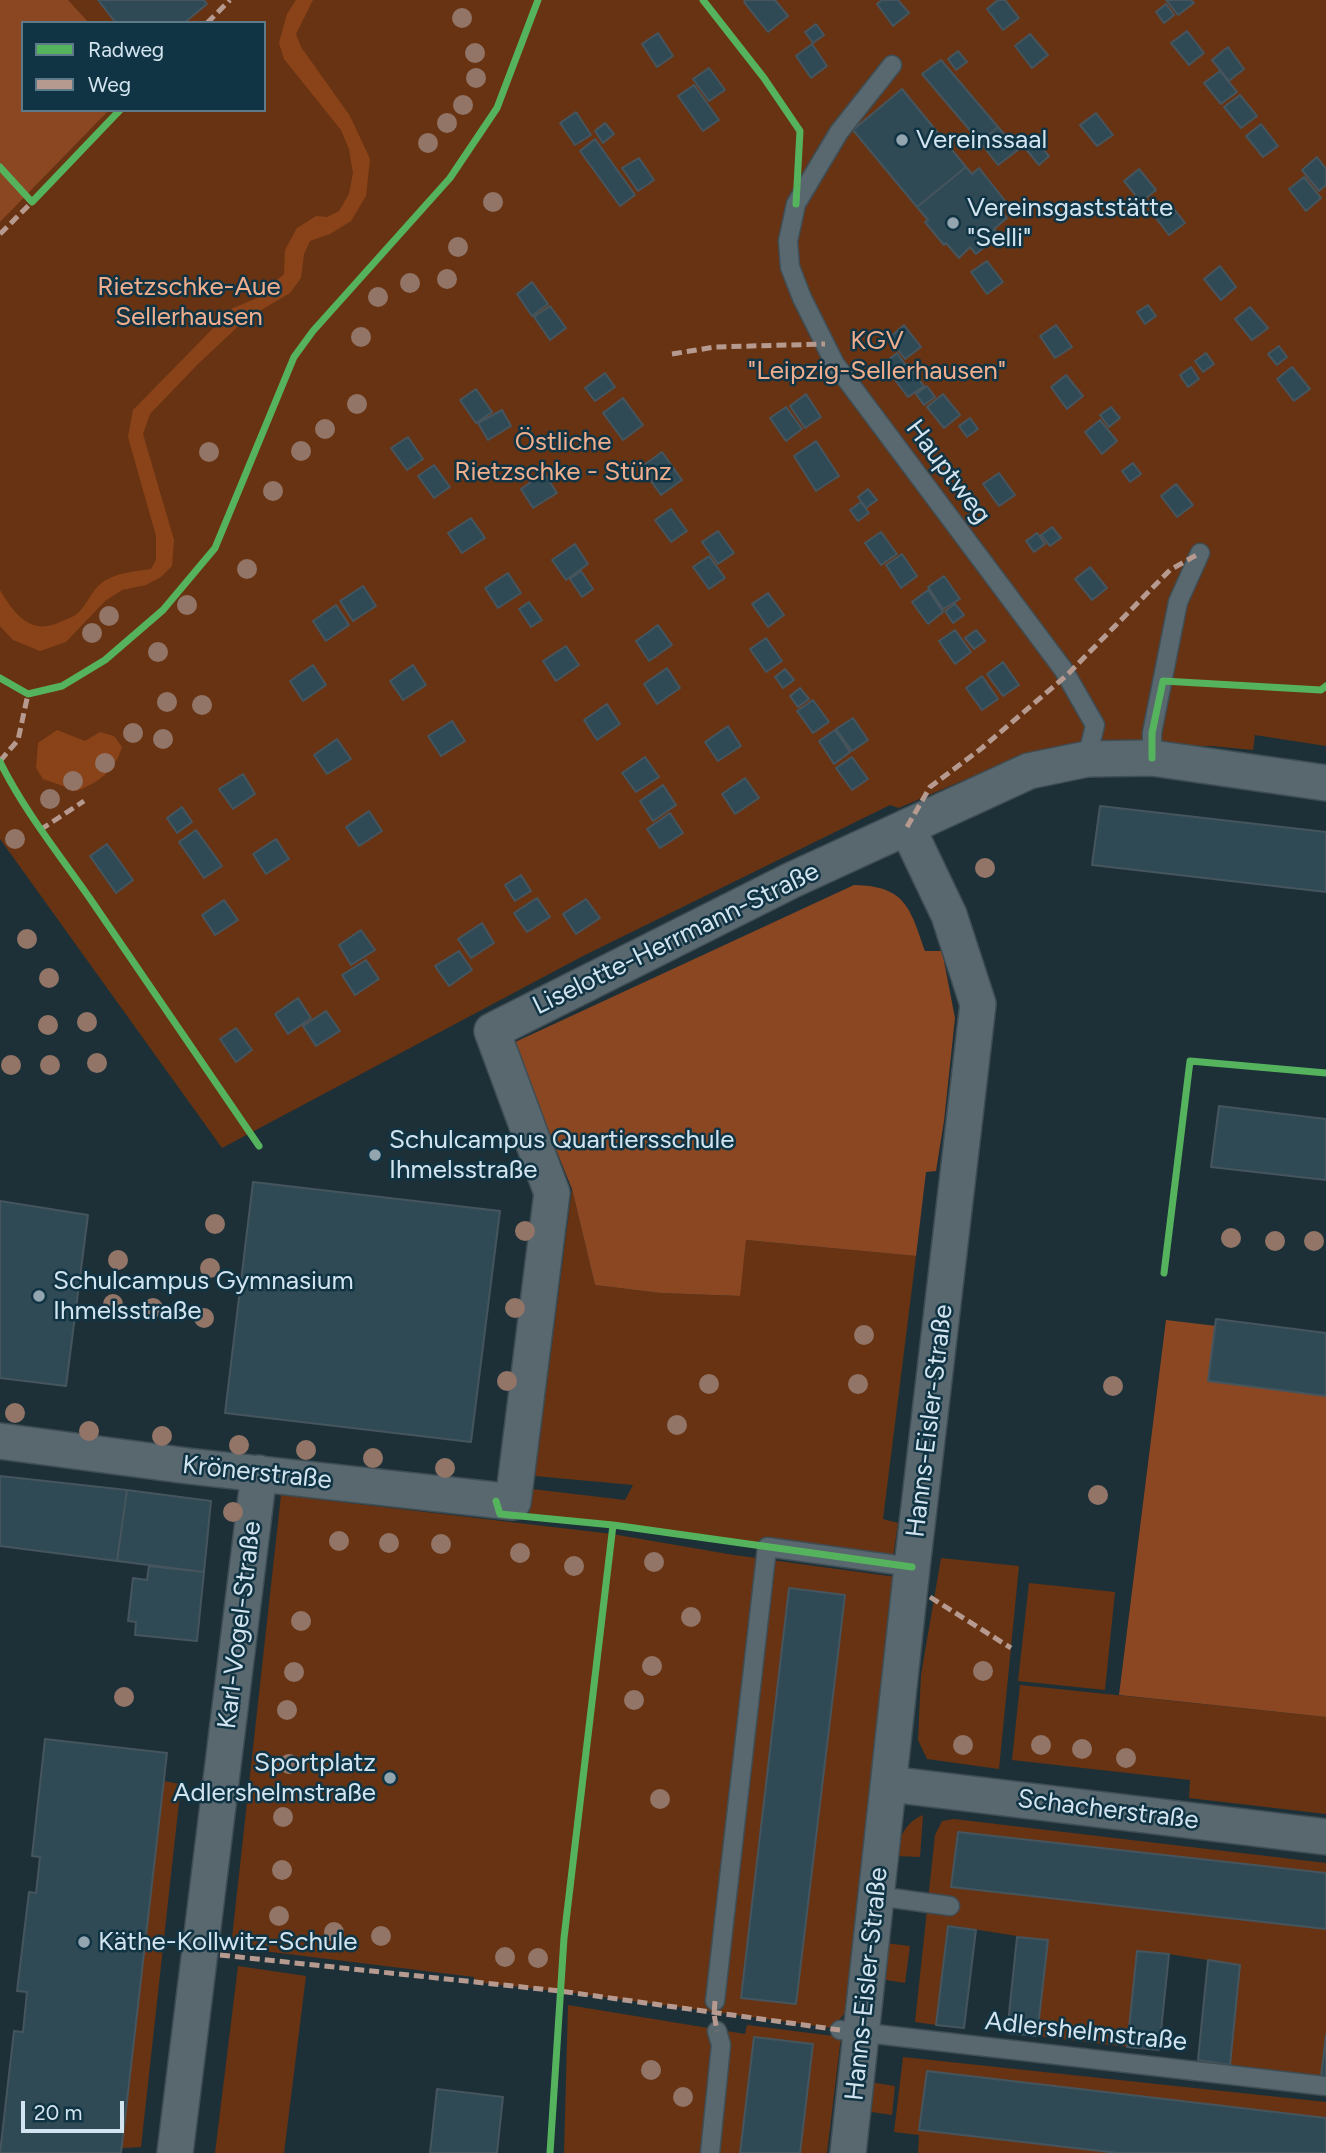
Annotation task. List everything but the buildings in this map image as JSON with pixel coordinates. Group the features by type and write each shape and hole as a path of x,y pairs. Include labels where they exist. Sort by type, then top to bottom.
{"street":[{"name":"Liselotte-Herrmann-Straße","path":"513,1503 552,1193 492,1031 792,880 1029,771 1087,759 1152,758 1326,783"},
{"name":"Hanns-Eisler-Straße","path":"848,2153 851,2031 877,1896 912,1567 978,1004 949,915 907,827"},
{"name":"Krönerstraße","path":"0,1441 513,1503"},
{"name":"Karl-Vogel-Straße","path":"175,2153 259,1473"},
{"name":"Schacherstraße","path":"889,1784 1326,1837"}],"lane":[{"name":"Hauptweg","path":"892,65 839,132 796,204 788,242 790,267 802,298 835,364 1063,669 1095,725 1087,759"},
{"path":"1152,758 1152,733 1178,602 1200,553"},
{"path":"715,2001 767,1547 912,1567"},
{"path":"877,1896 950,1906"},
{"path":"710,2153 721,2045 718,2031"},
{"name":"Adlershelmstraße","path":"851,2031 1326,2086"}],"green space":[{"name":"Östliche Rietzschke - Stünz","path":"0,0 1326,0 1326,746 1255,735 1253,750 1212,746 1078,745 1015,758 899,808 890,805 583,956 222,1148 0,839"},
{"path":"572,1189 595,1285 660,1293 739,1296 746,1240 916,1256 883,1519 898,1523 892,1564 529,1515 532,1489 625,1500 633,1485 535,1476"},
{"path":"281,1495 612,1534 734,1555 896,1577 845,2013 832,2028 474,1982 474,1977 231,1947","holes":["599,1651 562,1969 565,1916"]},
{"path":"941,1558 1019,1566 999,1769 927,1759 918,1740 921,1675"},
{"path":"1029,1583 1115,1592 1105,1690 1018,1681"},
{"path":"1020,1685 1326,1717 1326,1814 1189,1798 1190,1780 1012,1760"},
{"path":"163,1781 181,1784 141,2147 122,2148"},
{"path":"923,1815 920,1857 896,1856 904,1831"},
{"path":"954,1819 1326,1863 1326,1873 957,1832 951,1887 1326,1929 1326,2035 1321,2077 1230,2065 1239,1965 1169,1954 1137,1951 1127,2047 1037,2036 1048,1941 948,1925 936,2025 915,2022 935,1835 942,1821"},
{"path":"885,1943 910,1946 905,1983 880,1979"},
{"path":"238,1966 306,1976 284,2153 215,2153"},
{"path":"568,2005 745,2034 747,2025 841,2037 827,2153 564,2153"},
{"path":"903,2057 1326,2102 1326,2153 918,2153 919,2135 894,2132"},
{"path":"869,2082 895,2086 892,2115 865,2111"}],"shaded area":[{"path":"0,0 68,0 87,21 21,21 21,112 107,112 0,222"},
{"path":"296,0 313,0 296,34 301,47 350,116 370,159 366,196 351,221 330,234 310,241 304,254 301,278 290,293 246,319 150,414 143,434 174,540 172,566 161,577 146,585 122,590 105,601 66,642 40,651 13,640 0,626 0,590 24,620 40,626 50,626 77,614 98,586 108,579 124,573 151,569 156,560 156,536 128,437 133,410 233,308 257,298 284,274 285,250 297,228 316,216 327,217 339,211 349,194 353,173 349,149 341,130 284,59 279,43 287,14"},
{"path":"57,730 85,741 100,732 114,736 122,747 119,756 105,775 77,791 43,779 36,768 38,743"},
{"path":"854,885 871,886 895,895 903,902 915,922 925,951 942,951 955,1018 936,1171 926,1172 916,1256 746,1240 740,1296 660,1293 595,1285 572,1189 513,1043"},
{"path":"1166,1320 1326,1339 1326,1717 1119,1695"}],"marked path":[{"path":"209,21 230,0"},
{"path":"0,234 32,202"},
{"path":"672,354 715,347 825,344"},
{"path":"907,827 930,787 982,748 1067,675 1170,570 1200,553"},
{"path":"0,761 18,740 28,694"},
{"path":"40,830 84,801"},
{"path":"930,1597 1011,1648"},
{"path":"220,1955 560,1991 840,2030"},
{"path":"715,2001 717,2031"}],"cycle path":[{"path":"0,678 28,694 62,686 105,660 163,610 215,548 294,357 313,331 450,178 497,108 538,0"},
{"path":"703,0 764,78 800,131 796,204"},
{"path":"0,167 32,202 118,112"},
{"path":"1152,758 1152,733 1163,681 1321,690 1326,686"},
{"path":"0,762 31,816 259,1146"},
{"path":"1164,1273 1190,1061 1326,1073"},
{"path":"496,1501 500,1514 613,1525 912,1567"},
{"path":"550,2153 564,1938 613,1525"}],"place":[{"name":"Vereinssaal","path":"902,140"},
{"name":"Vereinsgaststätte \"Selli\"","path":"953,223"},
{"name":"Schulcampus Quartiersschule Ihmelsstraße","path":"375,1155"},
{"name":"Schulcampus Gymnasium Ihmelsstraße","path":"39,1296"},
{"name":"Sportplatz Adlershelmstraße","path":"390,1778"},
{"name":"Käthe-Kollwitz-Schule","path":"84,1942"}],"park label":[{"name":"Rietzschke-Aue Sellerhausen","path":"189,302"},
{"name":"KGV \"Leipzig-Sellerhausen\"","path":"877,356"}]}
